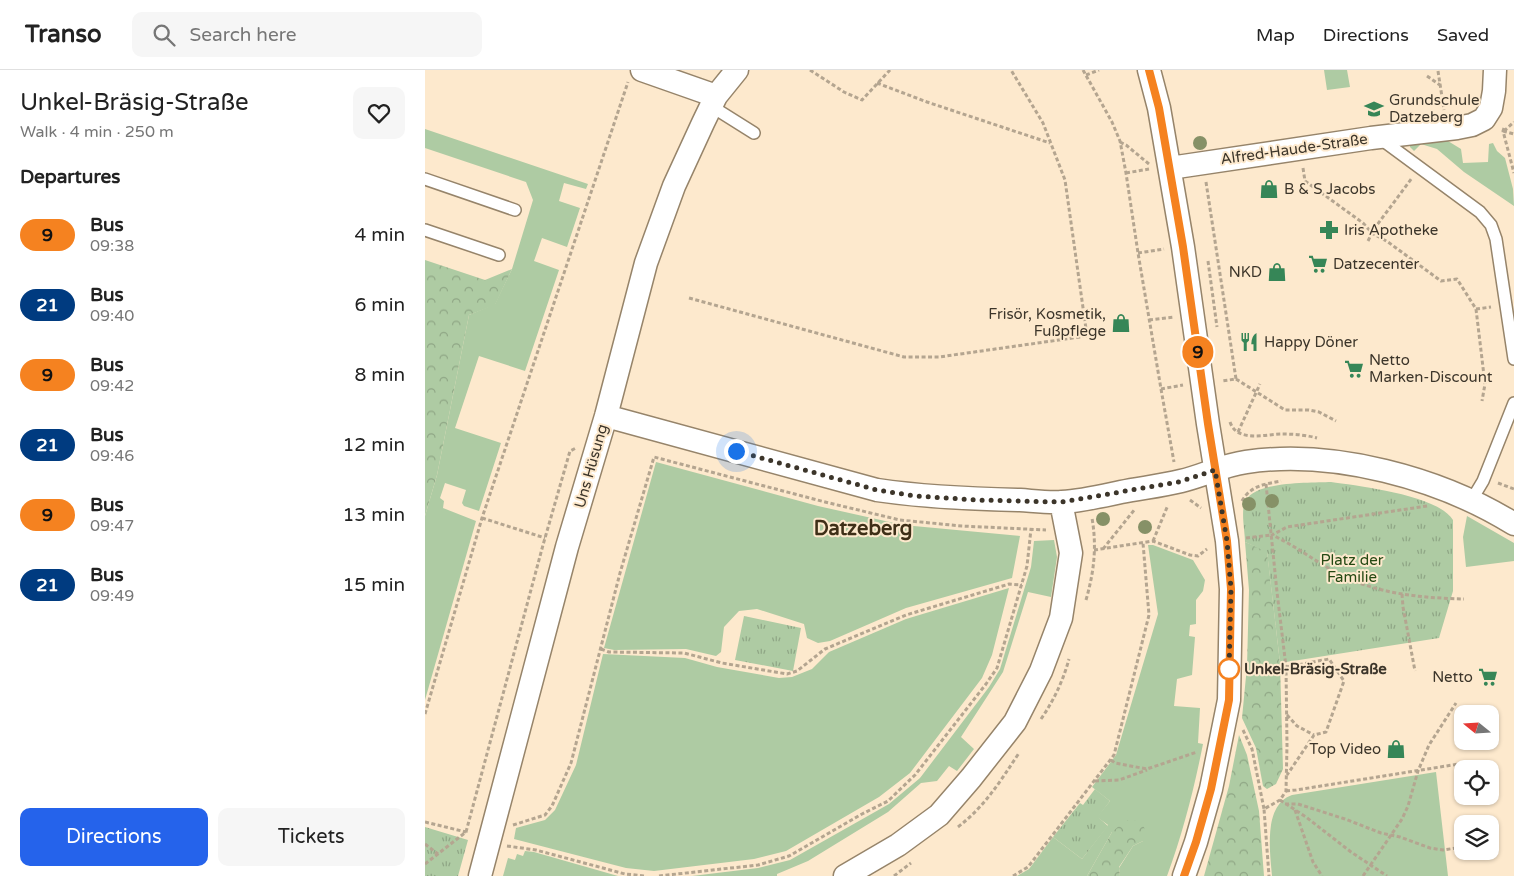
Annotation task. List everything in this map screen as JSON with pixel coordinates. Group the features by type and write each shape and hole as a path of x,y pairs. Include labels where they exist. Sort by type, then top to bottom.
{"street":[{"name":"Uns Hüsung","path":"480,876 502,845 567,547 606,416 646,263 674,186 714,101 737,70"},
{"path":"1149,70 1159,108 1160,166 1183,247 1213,385 1215,470 1227,541 1231,589 1229,700 1211,789 1184,876"},
{"name":"Alfred-Haude-Straße","path":"1160,166 1472,125 1484,120 1491,108 1495,91 1495,70"},
{"path":"635,75 714,101"},
{"path":"606,416 877,490 916,496 976,500 1061,502 1179,482 1245,462 1294,458 1355,464 1411,478 1471,501 1514,524"},
{"path":"845,876 898,845 939,815 1015,722 1041,671 1061,618 1071,553 1061,502"}],"lane":[{"path":"714,101 754,134"},
{"path":"1385,136 1385,142 1480,212 1491,225 1497,239 1514,359"},
{"path":"425,179 515,210"},
{"path":"425,230 499,255"},
{"path":"1471,501 1483,481 1514,403"}],"path":[{"path":"810,70 844,92 862,100 890,70"},
{"path":"689,298 904,357 939,357 1087,336 1065,180 1043,123 1011,70"},
{"path":"1083,70 1112,122 1120,141 1161,389 1182,497 1169,497 1153,542"},
{"path":"1086,75 1099,70"},
{"path":"1438,71 1444,111"},
{"path":"425,714 482,518 635,75"},
{"path":"1427,76 1440,86"},
{"path":"877,83 927,102 1051,143"},
{"path":"1514,122 1503,131 1514,173"},
{"path":"1120,141 1144,161 1160,166"},
{"path":"1302,164 1305,181 1363,223 1372,233 1388,242 1441,281 1457,279 1476,309 1485,384 1482,401"},
{"path":"1368,241 1420,168"},
{"path":"1205,175 1236,379"},
{"path":"1207,259 1217,334"},
{"path":"1161,389 1213,385 1221,381 1236,379 1285,410 1319,412 1336,421"},
{"path":"1238,432 1260,384"},
{"path":"1229,418 1231,426 1245,435 1292,434 1319,438"},
{"path":"510,832 512,825 545,815 552,806 571,763 654,457 900,520 962,526 1066,529"},
{"path":"1264,809 1280,800 1286,790 1287,715 1287,667 1277,592 1267,483"},
{"path":"1094,550 1153,542 1198,556 1213,544 1272,535 1287,527 1434,504"},
{"path":"1103,548 1137,506"},
{"path":"482,518 545,538"},
{"path":"659,876 758,865 789,856 888,801 915,775 997,668 1027,566 1031,529"},
{"path":"1272,535 1341,575 1370,587 1403,594 1464,600"},
{"path":"1013,876 1028,867 1114,755 1149,616 1143,543"},
{"path":"601,650 609,652 684,653 722,663 787,674 797,671 825,649 906,615 1009,584 1022,585"},
{"path":"1403,594 1403,607 1415,671"},
{"path":"1287,667 1329,659 1344,680 1327,732 1315,735 1297,726 1287,715"},
{"path":"1363,876 1409,806 1418,771 1429,745 1455,702"},
{"path":"1242,726 1252,750 1264,809 1269,876"},
{"path":"1286,776 1315,735"},
{"path":"1094,781 1119,780 1198,752 1218,755"},
{"path":"1111,760 1115,763 1149,768"},
{"path":"1286,790 1454,765"},
{"path":"1280,800 1387,876"},
{"path":"1285,804 1298,804 1430,848 1443,850 1454,848"},
{"path":"1295,810 1313,862 1322,876"},
{"path":"425,822 466,832 502,845 536,850 625,874 645,876"},
{"path":"425,864 466,832"},
{"path":"425,844 438,854"}],"green space":[{"path":"1324,70 1347,70 1350,87 1327,90"},
{"path":"425,129 588,184 586,189 564,183 559,201 580,208 567,247 542,238 534,261 559,270 525,371 479,356 455,428 501,443 479,511 464,506 462,503 466,490 445,483 440,498 444,501 443,508 476,521 425,700 425,516 437,475 469,315 495,304 512,269 533,200 526,182 425,148"},
{"path":"1410,138 1443,138 1461,149 1463,163 1488,162 1489,144 1493,143 1497,151 1505,158 1513,189 1514,206 1464,172 1437,149 1421,144 1414,151 1410,147"},
{"path":"425,260 485,280 512,269 495,305 469,315 437,475 425,516"},
{"path":"656,462 818,506 903,525 1020,536 1012,578 906,608 830,641 818,643 807,638 804,624 757,609 739,611 724,627 721,652 716,656 686,649 614,650 604,648"},
{"name":"Platz der Familie","path":"1331,482 1378,489 1415,498 1445,511 1453,520 1453,591 1439,638 1280,663 1267,552 1245,542 1244,504 1252,494 1272,486"},
{"path":"1467,516 1514,543 1514,561 1466,567 1463,537"},
{"path":"1054,540 1057,557 1051,597 1028,592 1003,672 961,737 974,749 957,771 949,766 937,781 921,783 888,812 808,861 777,874 777,876 692,876 758,868 790,860 889,804 920,778 989,687 1000,669 1031,567 1034,541"},
{"path":"1245,542 1267,551 1280,663 1283,769 1276,784 1267,789 1263,786 1256,748 1242,718 1247,666 1249,590"},
{"path":"1148,545 1153,545 1193,560 1205,580 1203,591 1196,600 1196,624 1190,625 1189,636 1195,637 1192,675 1177,679 1174,706 1200,708 1198,743 1203,744 1188,811 1167,876 1120,876 1119,868 1133,846 1143,841 1112,832 1087,876 1017,876 1029,869 1053,837 1082,859 1108,825 1097,817 1110,801 1092,787 1116,755 1158,614"},
{"path":"1009,588 992,655 982,678 910,773 879,797 786,851 754,859 654,871 626,868 514,839 516,828 545,820 555,810 576,765 603,654 685,658 717,667 779,678 792,677 812,669 829,652 906,619"},
{"path":"744,616 801,628 793,671 735,660"},
{"path":"1239,735 1247,755 1259,811 1264,876 1204,876 1229,786"},
{"path":"1436,772 1448,876 1272,876 1270,830 1276,808 1283,800 1292,795"},
{"path":"1095,789 1110,801 1098,817 1108,826 1082,859 1053,837 1080,803 1083,805"},
{"path":"1126,820 1140,821 1145,829 1143,841 1133,846 1119,867 1120,876 1087,876 1112,832"},
{"path":"425,827 468,840 458,876 425,876"},
{"path":"525,851 618,876 503,876 508,858 515,860 517,854 523,856"}],"bus line":[{"name":"9","path":"1149,70 1159,108 1183,247 1227,541 1231,589 1229,700 1211,789 1184,876"}],"place":[{"name":"Grundschule Datzeberg","path":"1374,109"},
{"name":"B & S Jacobs","path":"1269,189"},
{"name":"Iris Apotheke","path":"1329,230"},
{"name":"Datzecenter","path":"1318,264"},
{"name":"NKD","path":"1277,272"},
{"name":"Frisör, Kosmetik, Fußpflege","path":"1121,323"},
{"name":"Happy Döner","path":"1249,342"},
{"name":"Netto Marken-Discount","path":"1354,369"},
{"name":"Unkel-Bräsig-Straße","path":"1229,669"},
{"name":"Netto","path":"1488,677"},
{"name":"Top Video","path":"1396,749"}],"district":[{"name":"Datzeberg","path":"863,528"}],"route":[{"path":"736,451 877,490 916,496 976,500 1061,502 1179,482 1215,470 1227,541 1231,589 1229,671 1229,669"}]}
